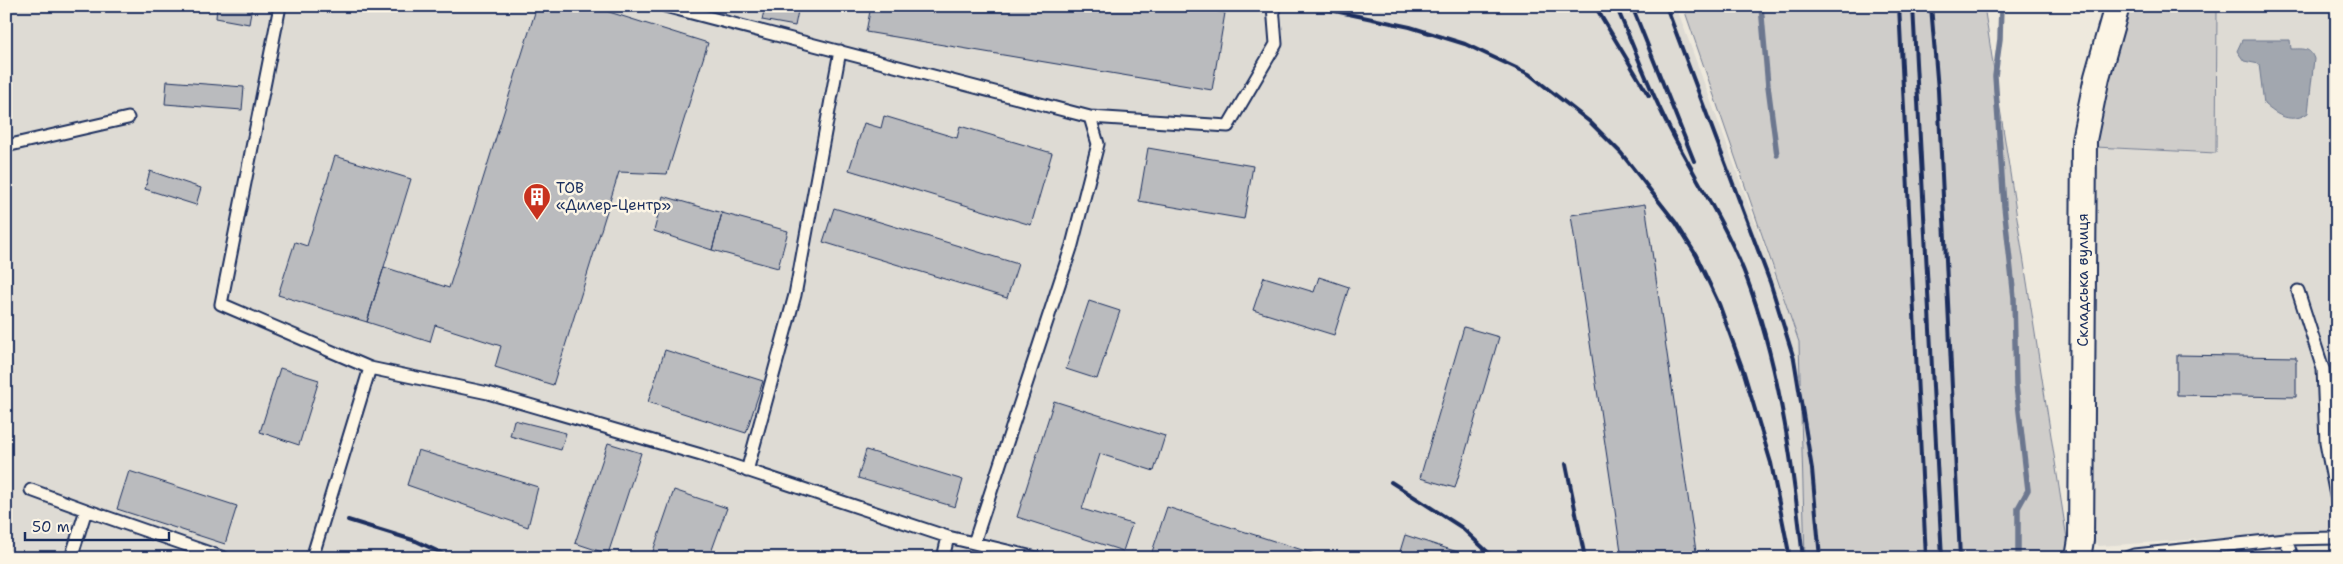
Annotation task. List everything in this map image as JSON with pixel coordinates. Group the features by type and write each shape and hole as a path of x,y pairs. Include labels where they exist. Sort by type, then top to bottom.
{"street":[{"name":"Складська вулиця","path":"2078,558 2081,540 2084,140 2097,77 2117,6"}],"lane":[{"path":"280,6 221,304 370,368 488,394 747,471 948,537 1037,558"},
{"path":"665,6 1090,117 1228,126 1276,44 1273,6"},
{"path":"747,471 795,295 840,51"},
{"path":"974,543 1072,245 1098,144 1090,117"},
{"path":"6,146 128,118"},
{"path":"2298,291 2323,369 2326,443 2337,501"},
{"path":"312,558 370,368"},
{"path":"31,490 224,558"},
{"path":"71,558 86,510"},
{"path":"2318,539 2337,528"},
{"path":"943,558 948,537"},
{"path":"2127,558 2135,555 2285,539 2337,538"},
{"path":"2285,539 2293,558"}],"shaded area":[{"path":"6,6 1676,6 1799,342 1805,558 6,558"},
{"path":"1683,6 1984,6 2070,558 1805,558 1799,342"},
{"path":"2125,6 2217,6 2216,153 2095,147 2094,136"},
{"path":"2217,6 2337,6 2337,530 2099,546 2091,538 2095,147 2216,153"},
{"path":"2242,40 2290,40 2291,49 2310,52 2314,59 2308,113 2296,118 2285,117 2274,112 2264,104 2259,64 2244,61 2237,51"},
{"path":"2337,550 2337,558 2217,558 2270,552"}],"building":[{"path":"217,6 252,6 249,24 216,18"},
{"name":"ТОВ «Дилер-Центр»","path":"537,6 590,6 708,43 667,174 619,172 553,385 495,367 501,346 435,325 430,342 367,322 384,267 449,288"},
{"path":"765,6 799,6 795,26 762,20"},
{"path":"871,6 1184,6 1225,13 1212,90 866,32"},
{"path":"167,81 244,87 242,110 165,104"},
{"path":"884,116 957,138 960,126 1052,153 1031,225 849,170 864,123 881,128"},
{"path":"1148,148 1253,166 1244,219 1139,201"},
{"path":"335,156 411,179 367,322 278,295 295,242 307,246"},
{"path":"150,171 201,188 196,205 145,189"},
{"path":"663,196 722,213 712,250 654,231"},
{"path":"1645,204 1697,558 1622,558 1571,215"},
{"path":"834,208 1018,264 1007,298 823,242"},
{"path":"722,213 788,231 778,268 712,250"},
{"path":"1264,277 1314,292 1319,277 1349,287 1334,335 1253,310"},
{"path":"1089,301 1120,311 1097,379 1066,369"},
{"path":"1464,327 1499,337 1455,488 1420,478"},
{"path":"665,350 763,381 746,433 648,402"},
{"path":"2177,355 2296,357 2296,397 2177,395"},
{"path":"280,368 319,380 299,445 260,432"},
{"path":"1054,401 1165,436 1154,471 1100,454 1082,509 1132,524 1123,551 1017,517"},
{"path":"514,420 566,433 561,450 510,436"},
{"path":"608,443 641,453 608,554 575,543"},
{"path":"418,450 538,487 528,527 407,485"},
{"path":"866,450 963,480 955,507 858,478"},
{"path":"129,471 237,506 225,544 117,509"},
{"path":"674,490 727,508 709,558 651,557"},
{"path":"1167,507 1318,555 1317,558 1150,558"},
{"path":"1405,535 1476,558 1398,558"}],"waterway":[{"path":"1761,6 1768,86 1777,155"},
{"path":"2001,6 2000,39 1995,76 2004,206 2014,298 2016,385 2028,490 2018,508 2018,558"}],"railway":[{"path":"1311,6 1410,27 1465,44 1529,74 1590,122 1621,153 1676,223 1696,255 1719,304 1744,373 1771,463 1790,558"},
{"path":"1595,6 1649,96"},
{"path":"1616,6 1650,88 1683,154 1725,230 1751,290 1770,356 1785,422 1803,558"},
{"path":"1632,6 1694,161"},
{"path":"1666,6 1770,282 1794,359 1812,469 1820,558"},
{"path":"1899,6 1926,558"},
{"path":"1913,6 1942,558"},
{"path":"1931,6 1938,90 1960,558"},
{"path":"1566,464 1585,558"},
{"path":"1391,482 1461,527 1494,558"},
{"path":"348,520 416,541 452,558"}],"place":[{"name":"ТОВ «Дилер-Центр»","path":"537,221"}]}
